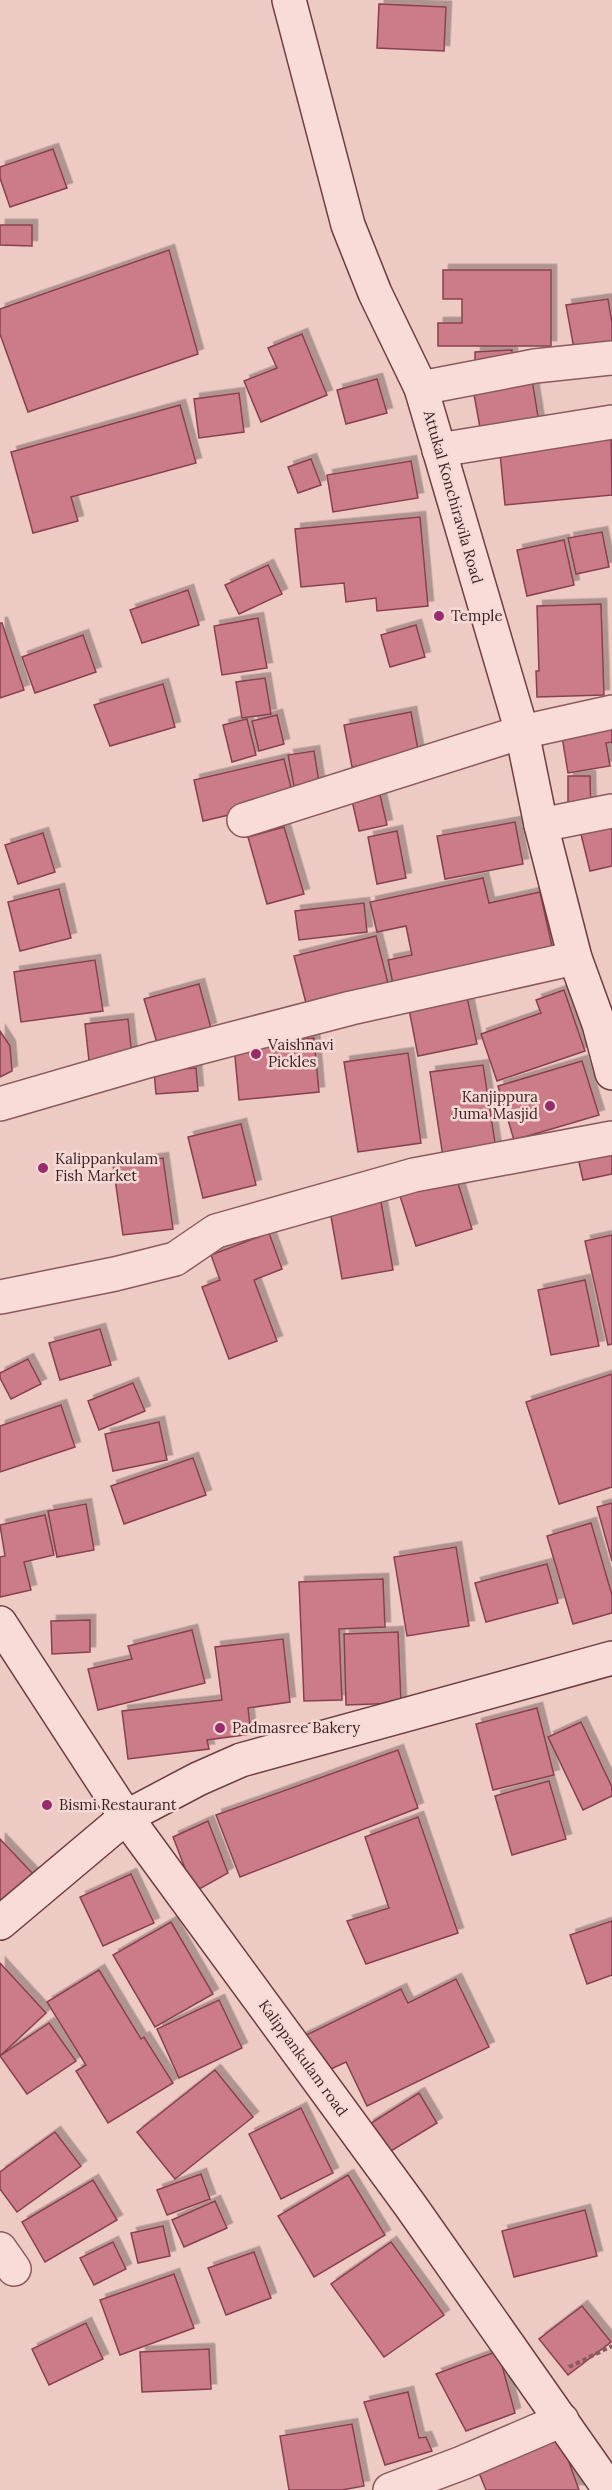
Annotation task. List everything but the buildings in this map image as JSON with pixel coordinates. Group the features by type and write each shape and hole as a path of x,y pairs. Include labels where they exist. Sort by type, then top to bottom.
{"street":[{"name":"Attukal Konchiravila Road","path":"289,0 348,225 375,293 421,388 522,732 541,825 575,958 599,1024 612,1073"},
{"path":"421,388 536,366 612,358"},
{"path":"439,450 612,422"},
{"path":"244,820 522,732 612,712"},
{"path":"541,825 612,811"},
{"path":"0,1104 152,1060 351,1008 575,958"},
{"path":"0,1297 115,1274 174,1259 216,1231 414,1175 612,1138"},
{"name":"Kalippankulam road","path":"0,1623 126,1817 410,2205 610,2490"},
{"path":"0,1923 126,1817 198,1779 241,1760 612,1658"},
{"path":"390,2490 462,2463 562,2420"}],"path":[{"path":"533,2379 552,2374 612,2346"}],"place":[{"name":"Temple","path":"439,616"},
{"name":"Vaishnavi Pickles","path":"256,1054"},
{"name":"Kanjippura Juma Masjid","path":"550,1106"},
{"name":"Kalippankulam Fish Market","path":"43,1168"},
{"name":"Padmasree Bakery","path":"220,1728"},
{"name":"Bismi Restaurant","path":"47,1805"}]}
